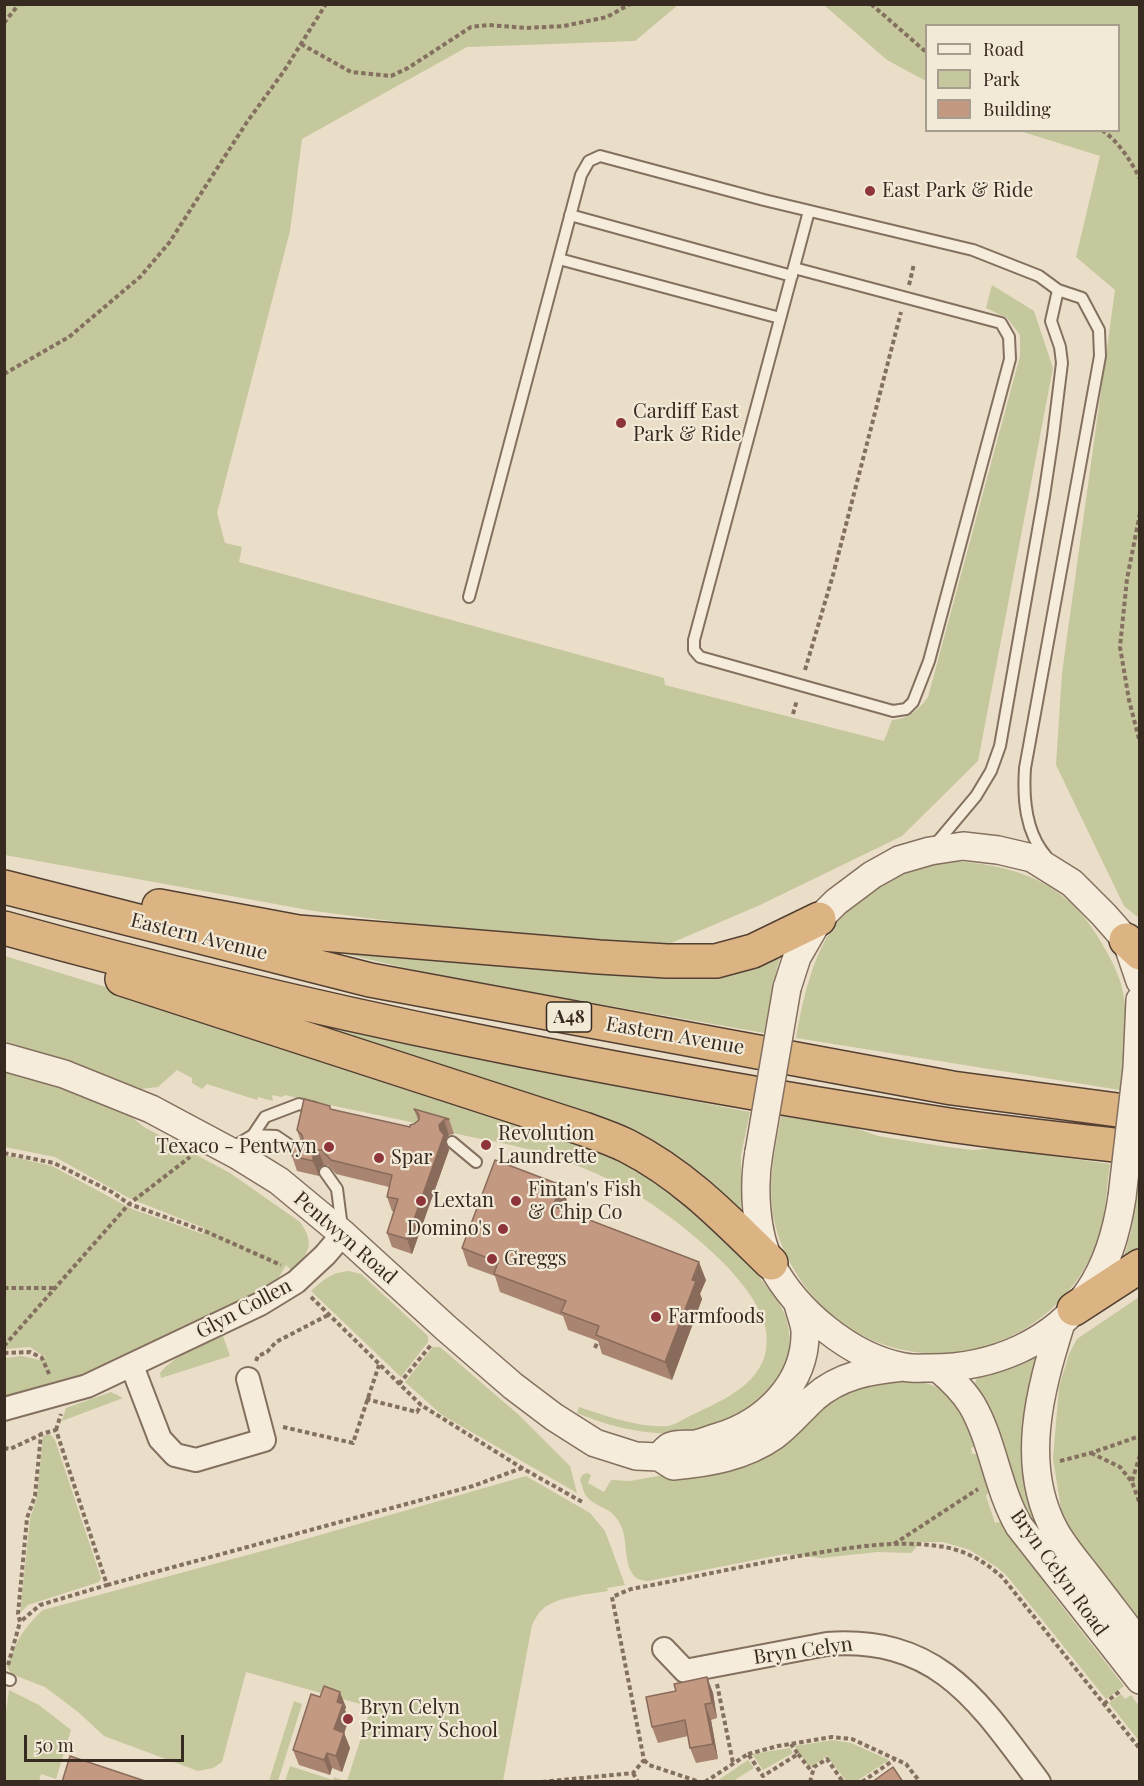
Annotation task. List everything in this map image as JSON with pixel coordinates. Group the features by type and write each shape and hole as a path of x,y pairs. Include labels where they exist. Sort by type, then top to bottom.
{"highway":[{"name":"Eastern Avenue","path":"4,887 370,980 952,1088 1140,1113"},
{"path":"65,903 136,902 298,932 667,961 716,961 753,951 819,919"},
{"name":"Eastern Avenue","path":"4,928 360,1017 649,1075 946,1124 1140,1148"},
{"path":"53,941 118,977 584,1129 625,1145 661,1165 706,1199 771,1263"},
{"path":"1067,1316 1140,1266"}],"street":[{"path":"1140,981 1133,947 1104,915 1066,879 1032,858 998,850 963,846 930,851 899,860 872,875 836,902 819,919 797,957 787,988 755,1170 757,1213 771,1263 798,1304 829,1331 862,1352 904,1367 938,1368 996,1359 1035,1341 1067,1316 1088,1292 1115,1236 1122,1197 1137,1068 1140,1000"},
{"name":"Pentwyn Road","path":"4,1057 64,1074 151,1109 228,1150 279,1181 343,1234 513,1386 554,1417 595,1443 636,1455 658,1457 673,1466 699,1464 738,1454 772,1437 786,1427 814,1398 835,1383 870,1370 904,1367"},
{"name":"Glyn Collen","path":"4,1409 58,1396 87,1386 260,1304 296,1282 325,1255 343,1234"},
{"path":"658,1457 670,1446 697,1443 751,1424 772,1408 788,1390 798,1371 804,1350 805,1329 798,1304"},
{"name":"Bryn Celyn Road","path":"1067,1316 1047,1371 1036,1428 1037,1484 1047,1516 1060,1540 1140,1644"},
{"path":"132,1366 160,1439 175,1455 196,1460 264,1440 248,1379"},
{"name":"Bryn Celyn Road","path":"938,1368 961,1390 972,1405 1006,1500 1019,1526 1140,1680"},
{"name":"Bryn Celyn","path":"664,1649 685,1671 817,1646 847,1643 871,1644 916,1656 935,1666 973,1698 1040,1782"}],"lane":[{"path":"469,597 581,175 590,161 600,156 809,211 973,250 1039,276 1058,290 1082,298 1099,330 1100,356 1025,768 1023,790 1025,812 1040,848 1066,879"},
{"path":"570,215 793,272 906,298 1001,323 1009,337 1010,359 929,661 913,702 906,709 893,711 700,657 694,650 694,640 793,272 809,211"},
{"path":"559,259 780,318"},
{"path":"930,851 976,796 991,771 1000,746 1053,436 1062,363 1060,347 1051,321 1058,290"},
{"path":"228,1150 253,1136 265,1117 299,1104 331,1112"},
{"path":"253,1136 276,1136 301,1153"},
{"path":"452,1142 476,1162"},
{"path":"325,1172 337,1189 343,1234"}],"path":[{"path":"4,23 19,4"},
{"path":"4,374 69,337 140,277 169,243 326,4"},
{"path":"301,44 351,72 391,76 408,68 471,27 489,25 526,28 564,26 607,17 630,4"},
{"path":"871,4 925,50"},
{"path":"1105,132 1132,162 1140,179"},
{"path":"793,714 833,575 914,264"},
{"path":"1140,513 1127,579 1120,647 1129,700 1140,742"},
{"path":"4,1346 129,1204 198,1151"},
{"path":"4,1153 54,1163 112,1192 129,1204 207,1232 281,1265"},
{"path":"296,1282 421,1405 522,1468 584,1503"},
{"path":"4,1288 56,1288"},
{"path":"258,1356 267,1352 276,1342 330,1314"},
{"path":"595,1348 602,1330"},
{"path":"399,1384 436,1339"},
{"path":"4,1353 30,1352 42,1358 58,1396"},
{"path":"259,1421 353,1443 379,1365"},
{"path":"366,1399 417,1412 421,1405"},
{"path":"4,1449 10,1449 41,1434 56,1430 107,1585"},
{"path":"7,1675 20,1622 18,1614 27,1518 35,1496 41,1434"},
{"path":"1054,1462 1091,1453 1140,1436"},
{"path":"1091,1453 1120,1467 1132,1482 1140,1504"},
{"path":"1132,1482 1140,1455"},
{"path":"20,1622 40,1605 473,1486 522,1468"},
{"path":"894,1544 981,1487"},
{"path":"700,1782 649,1765 644,1760 612,1597 631,1589 776,1560 838,1549 894,1544 939,1546 965,1553 992,1568 1003,1578 1140,1749"},
{"path":"713,1665 733,1763"},
{"path":"705,1782 748,1754 832,1737 852,1740 896,1758 906,1764 920,1782"},
{"path":"791,1744 812,1773"},
{"path":"748,1754 767,1782"},
{"path":"763,1776 798,1754"},
{"path":"862,1782 896,1758"},
{"path":"810,1782 814,1767 827,1759 843,1782"},
{"path":"542,1782 633,1773 644,1760"},
{"path":"633,1773 638,1782"}],"green space":[{"path":"4,5 678,5 635,41 467,47 302,139 290,231 217,513 225,543 242,547 239,562 664,678 665,685 884,741 892,720 913,713 928,697 1020,356 1020,335 1007,318 986,308 992,285 1034,311 1053,368 978,761 902,836 760,905 662,947 506,936 314,911 5,855"},
{"path":"824,5 1139,5 1139,918 1124,906 1056,765 1062,673 1115,290 1076,257 1100,156 1023,132 1120,132 1120,24 925,24 925,80 887,60"},
{"path":"952,861 1000,868 1041,882 1059,893 1075,907 1090,925 1112,961 1123,991 1125,1028 1120,1090 796,1038 809,981 818,956 829,933 844,913 863,895 887,880 920,867"},
{"path":"337,948 436,960 718,977 755,968 781,953 764,1033 435,975 337,952"},
{"path":"5,956 206,1018 626,1158 679,1194 742,1257 775,1297 784,1313 789,1336 788,1357 780,1377 767,1394 750,1409 710,1429 688,1433 631,1430 577,1413 579,1407 634,1423 668,1426 724,1399 748,1382 758,1371 767,1343 765,1326 758,1308 731,1271 694,1236 641,1197 611,1180 531,1150 285,1095 282,1097 272,1095 273,1101 258,1097 257,1100 207,1084 202,1089 192,1083 192,1078 177,1070 158,1087 141,1089 5,1041"},
{"path":"311,1022 455,1055 750,1112 741,1155 741,1221 715,1192 310,1030"},
{"path":"5,1070 113,1102 144,1127 230,1173 300,1222 309,1242 303,1259 291,1270 286,1265 277,1281 256,1298 132,1357 5,1400 5,1358 22,1356 40,1360 46,1358 30,1347 5,1349 5,1155 52,1166 132,1209 203,1234 204,1228 129,1198 55,1157 5,1147"},
{"path":"781,1115 846,1125 878,1136 941,1146 973,1150 995,1148 1110,1164 1104,1215 1096,1245 1072,1286 1041,1318 1003,1340 961,1352 918,1352 876,1342 837,1320 804,1285 783,1248 775,1224 771,1196 772,1169"},
{"path":"1139,1179 1139,1249 1125,1257 1131,1232"},
{"path":"349,1271 361,1274 428,1336 428,1342 401,1377 311,1291 328,1277"},
{"path":"1139,1297 1139,1625 1070,1532 1061,1509 1053,1459 1059,1387 1069,1354 1077,1339"},
{"path":"223,1336 230,1356 161,1378 160,1373 166,1366 189,1351"},
{"path":"433,1347 440,1347 520,1416 570,1466 577,1493 442,1415 405,1382"},
{"path":"1032,1357 1037,1361 1038,1524 1033,1528 974,1386 977,1378 1009,1368"},
{"path":"862,1380 916,1381 941,1389 952,1397 965,1417 976,1446 971,1448 972,1454 979,1454 991,1488 986,1496 995,1523 1003,1521 1054,1596 1124,1686 1106,1699 1007,1576 970,1550 943,1542 921,1542 911,1553 877,1552 822,1558 785,1554 648,1581 634,1575 630,1569 622,1528 614,1515 586,1496 580,1480 582,1475 587,1473 591,1475 588,1483 604,1492 611,1480 630,1481 675,1473 820,1403"},
{"path":"111,1392 123,1398 62,1421 66,1408"},
{"path":"50,1434 55,1440 101,1578 99,1582 28,1605 20,1613 30,1519 37,1497 43,1436"},
{"path":"526,1476 590,1513 605,1531 625,1585 556,1602 548,1605 537,1616 532,1625 503,1781 347,1781 371,1707 246,1672 222,1762 213,1768 198,1771 104,1736 78,1712 45,1687 11,1674 7,1667 21,1636 43,1610 292,1543"},
{"path":"9,1690 39,1705 71,1730 56,1779 41,1774 39,1781 5,1781 4,1727"},
{"path":"1121,1694 1125,1699 1131,1695 1139,1706 1139,1741 1109,1703"},
{"path":"294,1701 302,1704 278,1781 269,1781"},
{"path":"833,1740 851,1743 889,1760 857,1781 846,1781 827,1756 809,1768 795,1746"},
{"path":"790,1748 793,1753 763,1770 752,1754"},
{"path":"748,1760 754,1768 733,1781 717,1781"},
{"path":"290,1766 333,1780 334,1777 346,1781 285,1781"}],"building":[{"path":"304,1099 330,1106 330,1109 410,1127 419,1120 419,1115 414,1109 449,1119 439,1125 444,1135 407,1239 387,1233 398,1199 387,1197 392,1175 331,1160 322,1150 313,1154 313,1161 292,1156 294,1146 299,1145 303,1139 297,1130"},
{"path":"495,1160 561,1185 553,1206 699,1262 692,1280 696,1281 665,1362 596,1335 599,1326 561,1312 566,1301 494,1274 498,1262 462,1248"},
{"path":"707,1677 712,1703 705,1704 713,1744 690,1748 685,1720 652,1727 646,1697 676,1691 674,1684"},
{"path":"324,1686 340,1692 337,1702 343,1704 334,1729 344,1733 336,1756 327,1753 324,1760 293,1750 311,1694 320,1697"},
{"path":"70,1756 148,1782 62,1782"},
{"path":"893,1767 903,1782 872,1782"}],"place":[{"name":"East Park & Ride","path":"870,191"},
{"name":"Cardiff East Park & Ride","path":"621,423"},
{"name":"Revolution Laundrette","path":"486,1145"},
{"name":"Texaco - Pentwyn","path":"329,1147"},
{"name":"Spar","path":"379,1158"},
{"name":"Lextan","path":"421,1201"},
{"name":"Fintan's Fish & Chip Co","path":"516,1201"},
{"name":"Domino's","path":"503,1229"},
{"name":"Greggs","path":"492,1259"},
{"name":"Farmfoods","path":"656,1317"},
{"name":"Bryn Celyn Primary School","path":"348,1719"}]}
